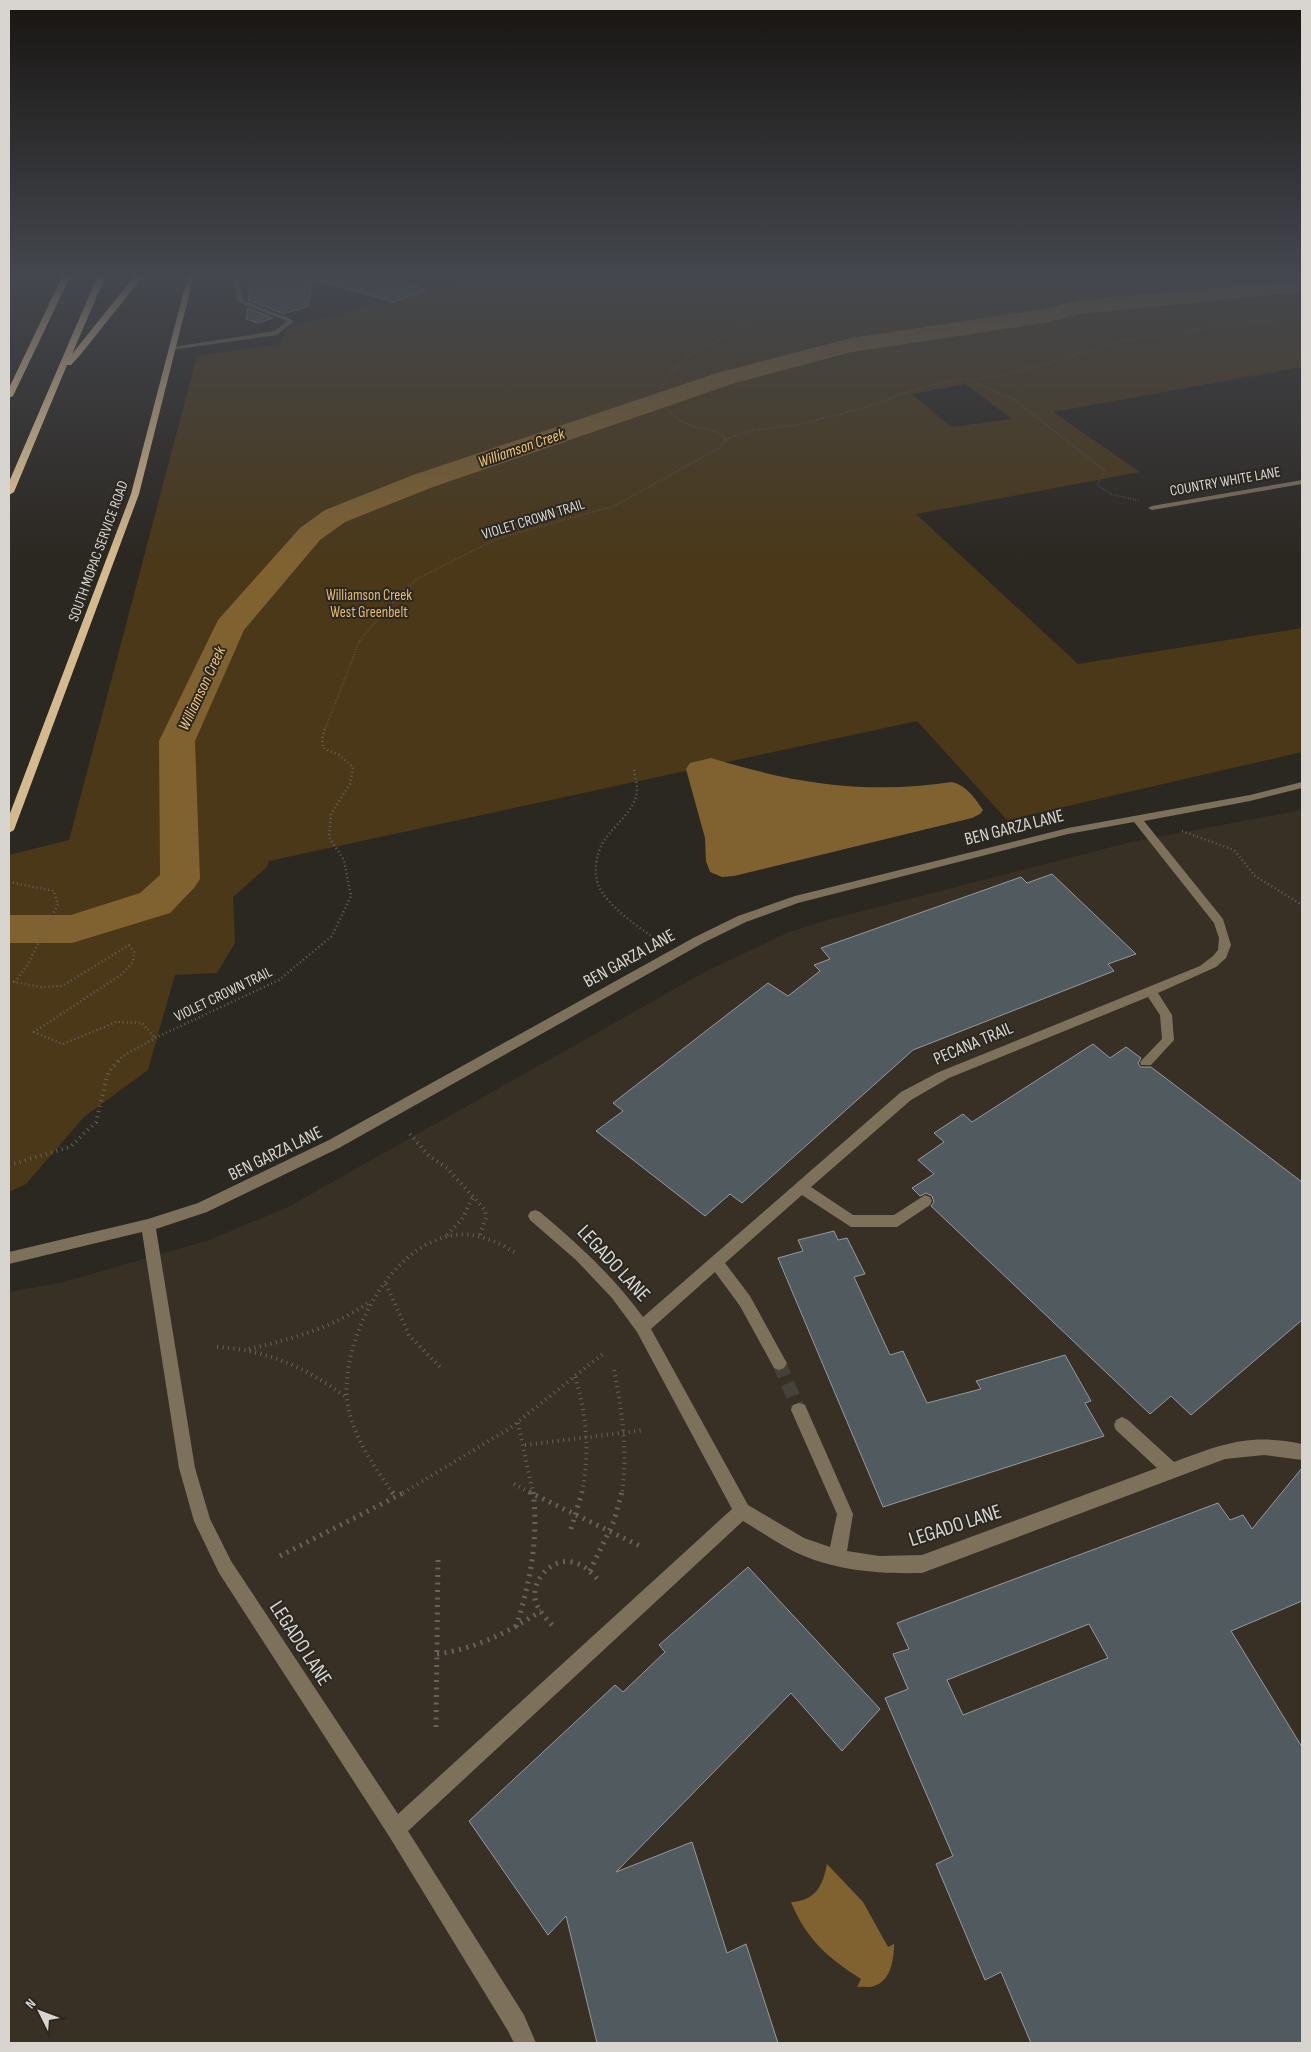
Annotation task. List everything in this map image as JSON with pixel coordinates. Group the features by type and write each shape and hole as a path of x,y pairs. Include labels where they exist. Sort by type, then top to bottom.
{"highway":[{"path":"9,396 21,371"},
{"path":"9,492 62,371"}],"main road":[{"name":"SOUTH MOPAC SERVICE ROAD","path":"9,830 135,494 167,371"}],"street":[{"name":"COUNTRY WHITE LANE","path":"1156,507 1302,482"},
{"name":"BEN GARZA LANE","path":"9,1258 148,1224 202,1208 334,1144 699,940 742,919 795,900 1068,831 1250,798 1302,785"},
{"name":"PECANA TRAIL","path":"642,1327 906,1096 924,1085 1204,969 1221,958 1225,947 1224,934 1219,922 1136,818"},
{"path":"1146,1062 1168,1040 1166,1015 1150,990"},
{"path":"802,1188 851,1221 897,1221 925,1201"},
{"name":"LEGADO LANE","path":"535,1216 581,1256 617,1292 642,1327 742,1511 800,1545 838,1558 879,1565 922,1564 1226,1451 1250,1446 1277,1446 1302,1452"},
{"name":"LEGADO LANE","path":"148,1224 188,1468 202,1521 225,1567 396,1829 516,2023 525,2043"},
{"path":"716,1262 745,1301 779,1363"},
{"path":"799,1410 845,1514 838,1558"},
{"path":"1122,1425 1172,1471"},
{"path":"396,1829 742,1511"}],"path":[{"path":"671,371 656,396 660,403 691,426 721,433 726,439 751,430 793,426 865,408 904,393 948,381 1002,376 1020,371"},
{"path":"966,379 1015,400 1082,453 1104,471 1097,485 1111,494 1156,507"},
{"name":"VIOLET CROWN TRAIL","path":"9,1165 70,1147 96,1122 108,1073 123,1056 155,1038 279,980 332,936 351,896 344,860 329,837 331,814 350,784 353,767 339,755 323,748 322,739 329,714 342,688 360,640 394,600 416,579 496,539 614,506 718,448 726,439"},
{"path":"634,770 638,789 635,802 598,845 596,882 606,897 655,939"},
{"path":"1182,831 1234,850 1241,856 1255,876 1302,905"},
{"path":"9,882 54,891 58,904 28,964 15,982"},
{"path":"9,981 41,987 62,986 129,945 134,952 133,962 122,974 34,1032 63,1044 116,1022 142,1023 155,1038"},
{"path":"410,1134 429,1156 447,1168 485,1210 486,1217 480,1235"},
{"path":"396,1497 369,1458 360,1439 347,1399 349,1371 354,1345 361,1319 373,1300 386,1284 424,1247 446,1236 462,1219 473,1197"},
{"path":"446,1236 480,1235 516,1253"},
{"path":"386,1284 409,1335 440,1367"},
{"path":"248,1349 280,1343 307,1334 355,1313 373,1300"},
{"path":"217,1347 248,1349 291,1361 331,1386 347,1399"},
{"path":"280,1556 396,1497 518,1423 604,1353"},
{"path":"590,1571 604,1549 626,1476 625,1433 614,1370"},
{"path":"571,1529 584,1488 588,1437 586,1416 575,1377"},
{"path":"516,1628 532,1576 536,1551 531,1472 518,1423"},
{"path":"525,1445 645,1430"},
{"path":"514,1484 640,1546"},
{"path":"436,1727 438,1557"},
{"path":"552,1625 541,1611 535,1596 538,1583 544,1573 554,1564 567,1560 579,1564 590,1571 600,1582"},
{"path":"437,1654 459,1652 482,1645 516,1628 541,1611"}],"shaded area":[{"path":"711,758 741,767 800,780 860,787 921,786 952,782 966,789 983,810 972,818 734,876 722,877 710,872 706,861 705,838 686,769 690,763"},
{"path":"1302,810 1302,2043 9,2043 9,1292 64,1282 209,1240 288,1207 710,969 787,933 827,920 1131,842"},
{"path":"827,1864 863,1902 888,1947 894,1944 892,1963 888,1974 880,1983 874,1986 857,1987 861,1979 838,1963 819,1946 804,1927 791,1902 806,1899 816,1891 823,1879"}],"green space":[{"name":"Williamson Creek West Greenbelt","path":"193,371 1281,371 1053,412 1140,472 916,514 1078,664 1302,628 1302,752 1007,820 917,721 269,861 267,867 233,897 235,943 217,973 175,975 148,1070 84,1117 26,1184 9,1192 9,855 69,840","holes":["965,384 1011,419 951,427 912,394"]}],"building":[{"path":"1052,874 1136,954 1108,964 1114,971 913,1050 742,1203 730,1194 705,1216 596,1131 623,1111 613,1103 768,983 788,996 820,971 814,965 830,959 821,948 1021,877 1027,883"},
{"path":"1093,1044 1110,1058 1126,1047 1141,1058 1138,1063 1140,1067 1151,1067 1302,1182 1302,1320 1191,1415 1171,1396 1150,1414 931,1206 934,1202 932,1196 926,1193 920,1196 912,1188 934,1174 918,1160 944,1142 934,1133 963,1114 972,1122"},
{"path":"834,1231 838,1240 847,1238 865,1274 854,1277 890,1355 903,1351 927,1403 981,1389 976,1381 1065,1355 1091,1401 1085,1403 1104,1436 883,1507 778,1258 803,1251 798,1240"},
{"path":"1302,1468 1302,1601 1231,1631 1302,1747 1302,2043 1031,2043 1001,1972 985,1980 936,1864 953,1856 885,1698 908,1689 893,1654 909,1649 897,1623 1218,1503 1230,1520 1243,1515 1252,1529","holes":["1089,1624 1108,1658 963,1715 947,1680"]},
{"path":"748,1567 880,1709 842,1751 791,1693 616,1872 692,1842 727,1953 746,1944 778,2043 597,2043 566,1916 548,1935 469,1821 615,1685 623,1692 665,1652 659,1645"}],"waterway":[{"name":"Williamson Creek","path":"9,929 72,929 155,903 180,879 177,741 229,627 310,534 335,516 423,481 726,378 753,371"}],"tunnel":[{"path":"779,1363 799,1410"}]}
